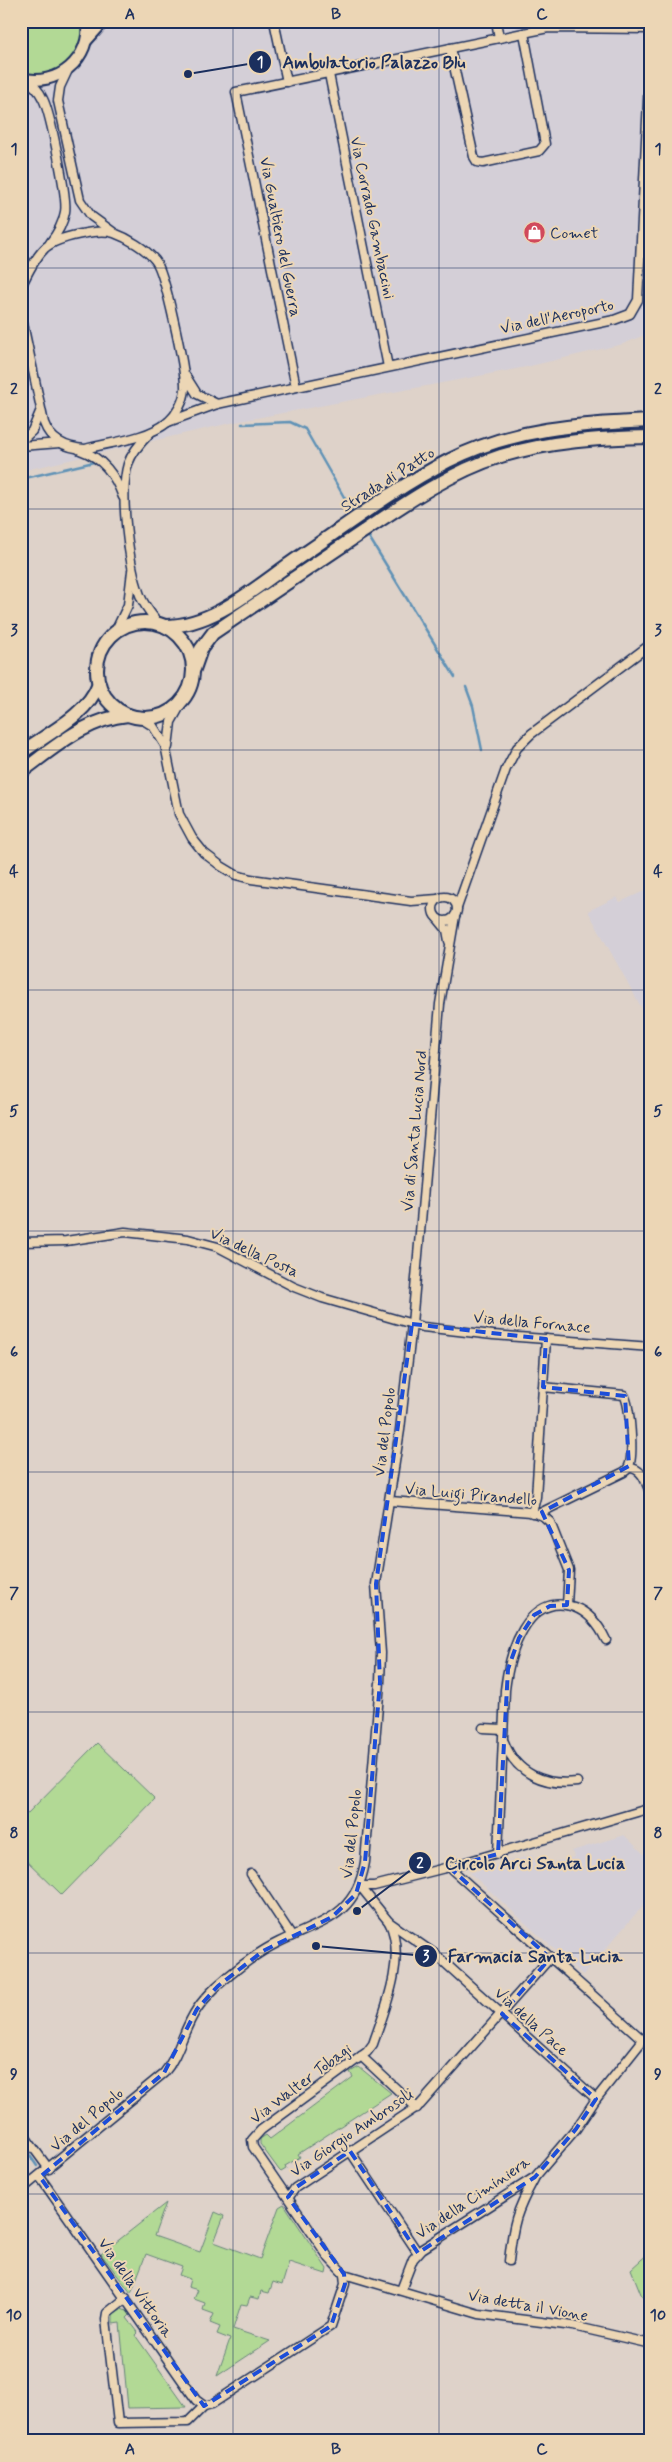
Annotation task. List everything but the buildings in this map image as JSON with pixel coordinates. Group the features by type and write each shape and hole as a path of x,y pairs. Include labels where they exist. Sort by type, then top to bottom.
{"main road":[{"name":"Strada di Patto","path":"162,625 187,625 221,611 396,491 432,469 470,451 501,439 538,430 592,424 651,422"},
{"name":"Strada di Patto","path":"194,669 201,649 213,633 384,518 442,482 493,459 539,446 589,439 651,437"},
{"path":"21,772 78,731 100,721 134,716 161,716 174,709 184,699 191,685 194,669 187,646 176,632 162,625 136,623 115,632 103,647 98,658 99,683 104,695 112,705 134,716"},
{"path":"21,753 80,711 94,695 99,683"}],"street":[{"path":"87,21 86,41 82,52 62,80 58,101 80,200 91,216 114,233 147,252 159,265 185,388 183,400 168,422 150,433 139,444 128,464 124,498 132,564 140,595 162,625"},
{"path":"86,41 104,21"},
{"path":"274,21 287,82 548,28 651,29"},
{"path":"496,21 499,38"},
{"path":"450,48 474,157 477,162 483,163 539,151 545,144 524,33"},
{"name":"Via dell'Aeroporto","path":"168,422 217,404 614,320 633,311 638,300 651,40"},
{"path":"23,79 49,79 70,68"},
{"name":"Via Corrado Gambaccini","path":"329,74 388,367"},
{"path":"21,286 63,222 65,199 46,104 36,88 23,79"},
{"name":"Via Gualtiero del Guerra","path":"287,82 236,92 296,387"},
{"path":"46,247 61,239 80,235 101,232 114,233"},
{"path":"21,314 41,410 48,432 60,444"},
{"path":"182,371 197,394 217,404"},
{"path":"21,441 36,426 41,410"},
{"path":"75,448 85,448 150,433"},
{"path":"21,446 60,444 90,454 103,463 114,477 124,498"},
{"path":"115,632 128,605 132,564"},
{"path":"412,901 436,916 448,920 455,916 506,769 517,748 531,734 651,644"},
{"path":"168,757 171,722 184,699"},
{"path":"134,716 153,726 159,734 168,757 177,807 185,828 200,849 228,870 251,878 412,901 448,897 455,902 457,908"},
{"path":"438,899 434,904 436,916 447,930 449,942"},
{"name":"Via di Santa Lucia Nord","path":"412,1324 440,1004 449,942 455,916"},
{"name":"Via della Posta","path":"21,1242 66,1241 125,1232 188,1239 218,1247 294,1287 322,1298 412,1324"},
{"name":"Via della Fornace","path":"412,1324 546,1339 651,1347"},
{"name":"Via del Popolo","path":"21,2190 40,2177 164,2073 174,2061 197,2009 218,1986 255,1956 292,1936 316,1927 332,1917 352,1898 360,1886 365,1862 380,1682 381,1653 376,1584 390,1501 412,1324"},
{"path":"546,1339 535,1513 619,1475 629,1468 636,1469 641,1473 651,1495"},
{"path":"543,1387 624,1395 628,1407 629,1468"},
{"name":"Via Luigi Pirandello","path":"390,1501 535,1513 550,1522 569,1570 567,1605"},
{"path":"498,1854 506,1682 519,1638 537,1612 550,1606 567,1605 590,1616 600,1628 606,1640"},
{"path":"483,1728 503,1729"},
{"path":"503,1738 512,1758 533,1777 553,1783 577,1782"},
{"path":"360,1886 374,1886 498,1854 651,1808"},
{"path":"449,1867 550,1958"},
{"path":"250,1874 292,1936"},
{"name":"Via della Pace","path":"360,1886 389,1922 435,1954 596,2099"},
{"name":"Via Walter Tobagi","path":"344,2274 329,2258 253,2147 253,2138 361,2056 374,2044 396,1966 396,1940 389,1922"},
{"name":"Via Giorgio Ambrosoli","path":"289,2197 295,2188 417,2108 550,1958"},
{"name":"Via della Ciminiera","path":"401,2290 418,2254 535,2177 576,2129 596,2099 643,2040 550,1958"},
{"path":"361,2056 417,2108"},
{"path":"21,2131 49,2168"},
{"path":"350,2151 418,2254"},
{"name":"Via della Vittoria","path":"40,2177 196,2400 208,2405"},
{"path":"509,2261 512,2225 518,2209 535,2177"},
{"path":"126,2298 107,2313 106,2319 118,2423 188,2422 208,2405 330,2326 345,2284 344,2274"},
{"name":"Via detta il Vione","path":"344,2274 479,2314 573,2326 651,2344"}],"highlighted area":[{"path":"412,1324 546,1339 543,1387 625,1396 629,1466 542,1512 569,1570 567,1605 550,1606 534,1615 519,1638 508,1669 498,1854 449,1867 550,1958 502,2014 596,2099 576,2129 535,2177 418,2253 350,2151 295,2188 288,2197 344,2274 345,2284 331,2326 204,2406 40,2177 164,2073 197,2009 218,1986 263,1951 332,1917 356,1894 365,1862 380,1682 376,1584"}],"shaded area":[{"path":"21,21 651,21 651,330 647,334 623,344 526,367 235,422 21,471"},
{"path":"651,888 651,1025 588,911 617,897 620,902"},
{"path":"624,1835 651,1861 651,1896 583,1975 470,1873 532,1855 536,1867 574,1857 572,1851"}],"green space":[{"path":"21,21 81,21 79,46 74,56 58,69 47,73 23,74"},
{"path":"97,1743 155,1799 62,1895 21,1855 21,1820"},
{"path":"359,2067 391,2093 298,2154 300,2157 285,2166 286,2169 281,2172 260,2144 260,2139 266,2135 270,2139 353,2077 350,2072"},
{"path":"166,2203 154,2236 200,2252 215,2212 224,2216 214,2242 260,2259 279,2207 284,2204 327,2269 326,2274 289,2262 282,2285 273,2282 269,2293 261,2291 259,2299 250,2297 247,2305 241,2304 233,2329 270,2341 217,2376 230,2339 217,2334 220,2327 210,2323 214,2314 203,2310 205,2303 194,2299 198,2290 188,2287 190,2279 179,2275 182,2267 146,2254 131,2293 101,2254"},
{"path":"651,2251 651,2309 641,2294 631,2269"},
{"path":"121,2309 127,2311 130,2315 127,2318 138,2332 135,2335 186,2407 128,2408 120,2323 113,2324 113,2314"}],"waterway":[{"path":"242,424 290,422 305,429 352,511"},
{"path":"21,479 94,462"},
{"path":"369,537 455,677"},
{"path":"466,687 473,706 482,750"},
{"path":"21,2143 37,2166"}],"place":[{"name":"Ambulatorio Palazzo Blu","path":"188,74"},
{"name":"Comet","path":"534,233"},
{"name":"Circolo Arci Santa Lucia","path":"357,1911"},
{"name":"Farmacia Santa Lucia","path":"316,1946"}]}
